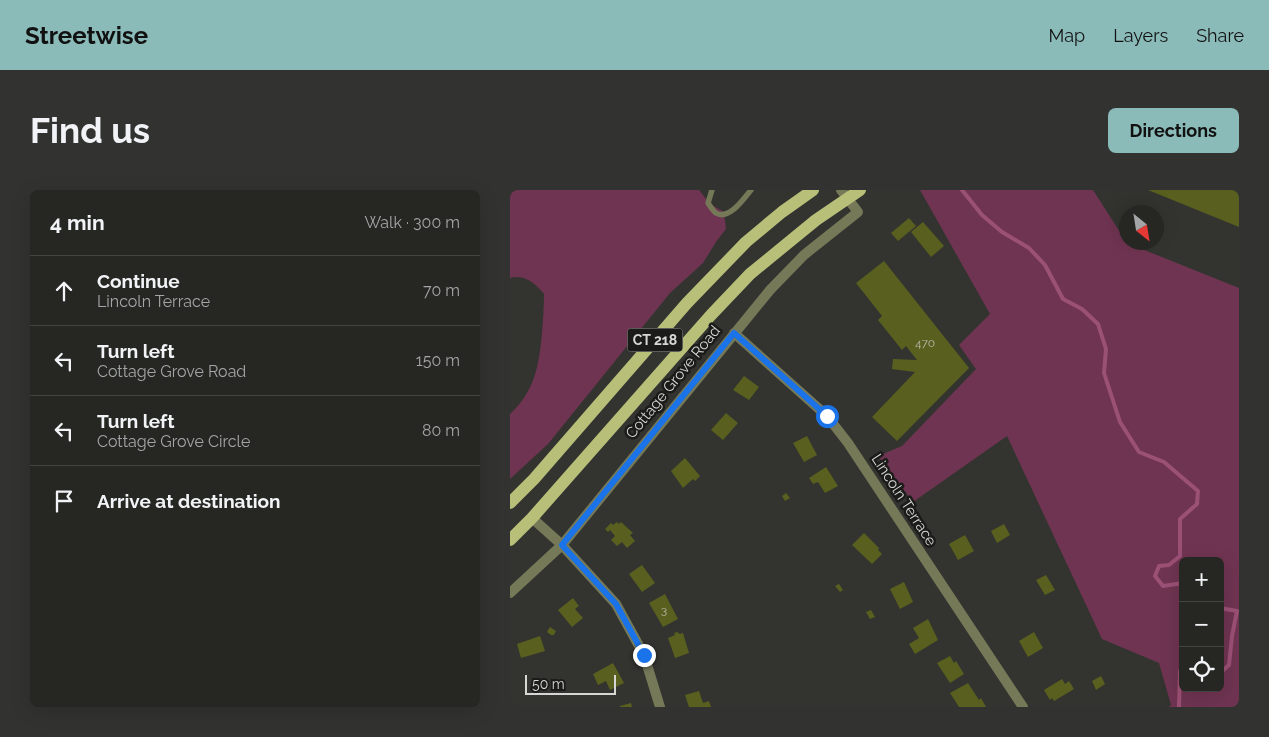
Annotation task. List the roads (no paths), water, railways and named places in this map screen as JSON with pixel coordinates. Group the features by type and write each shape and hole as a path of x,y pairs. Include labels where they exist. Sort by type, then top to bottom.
{"main road":[{"name":"CT 218","path":"510,503 534,479 687,303 746,242 782,212 813,190"},
{"name":"Cottage Grove Road","path":"510,540 532,518 711,315 750,274 816,220 844,194 860,190"}],"street":[{"name":"Cottage Grove Road","path":"510,592 562,545 770,290 804,256 858,212 844,194"},
{"name":"Lincoln Terrace","path":"734,333 827,416 848,443 1023,707"},
{"path":"532,518 562,545 616,604 644,655 660,707"}],"lane":[{"path":"712,190 708,203 715,213 722,215 733,210 751,190"}],"waterway":[{"path":"962,190 982,215 1002,232 1029,248 1045,265 1063,299 1082,309 1098,324 1106,349 1104,373 1120,422 1139,452 1164,462 1198,491 1197,504 1180,519 1180,556 1169,565 1159,566 1155,576 1163,586 1179,584"},
{"path":"1224,609 1237,611 1229,665 1224,669"},
{"path":"1179,692 1179,707"}]}
